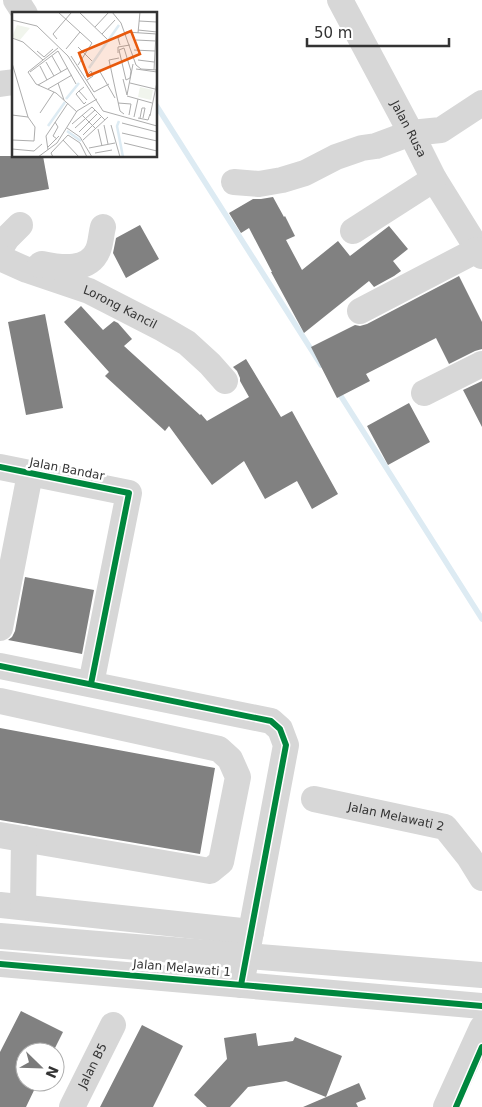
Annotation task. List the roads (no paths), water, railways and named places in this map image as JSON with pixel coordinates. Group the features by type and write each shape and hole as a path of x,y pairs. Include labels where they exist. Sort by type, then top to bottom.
{"street":[{"path":"16,0 24,12"},
{"name":"Jalan Rusa","path":"340,0 434,179 480,253"},
{"path":"234,182 259,184 282,180 305,173 336,157 362,148 383,144 411,133 441,130 482,103"},
{"path":"353,231 434,179"},
{"path":"0,248 20,225"},
{"path":"27,270 42,264 57,267 78,266 89,262 98,250 103,227"},
{"path":"360,311 480,253"},
{"name":"Lorong Kancil","path":"0,258 27,270 88,291 163,329 187,343 225,381"},
{"path":"424,393 482,364"},
{"name":"Jalan Bandar","path":"0,467 129,493 91,684"},
{"path":"0,628 30,474"},
{"path":"0,666 271,721 280,729 286,745 241,985"},
{"path":"0,701 219,748 230,759 238,777 221,862 210,871 12,838 20,907 67,942"},
{"name":"Jalan Melawati 2","path":"314,799 445,828 469,857 482,878"},
{"path":"20,907 249,944"},
{"name":"Jalan Melawati 1","path":"0,936 67,942 249,944 482,975"},
{"name":"Jalan Melawati 1","path":"0,964 482,1006"},
{"name":"Jalan B5","path":"72,1107 113,1025"},
{"path":"446,1107 482,1028"}],"waterway":[{"path":"158,108 321,365"},
{"path":"337,390 482,619"}]}
